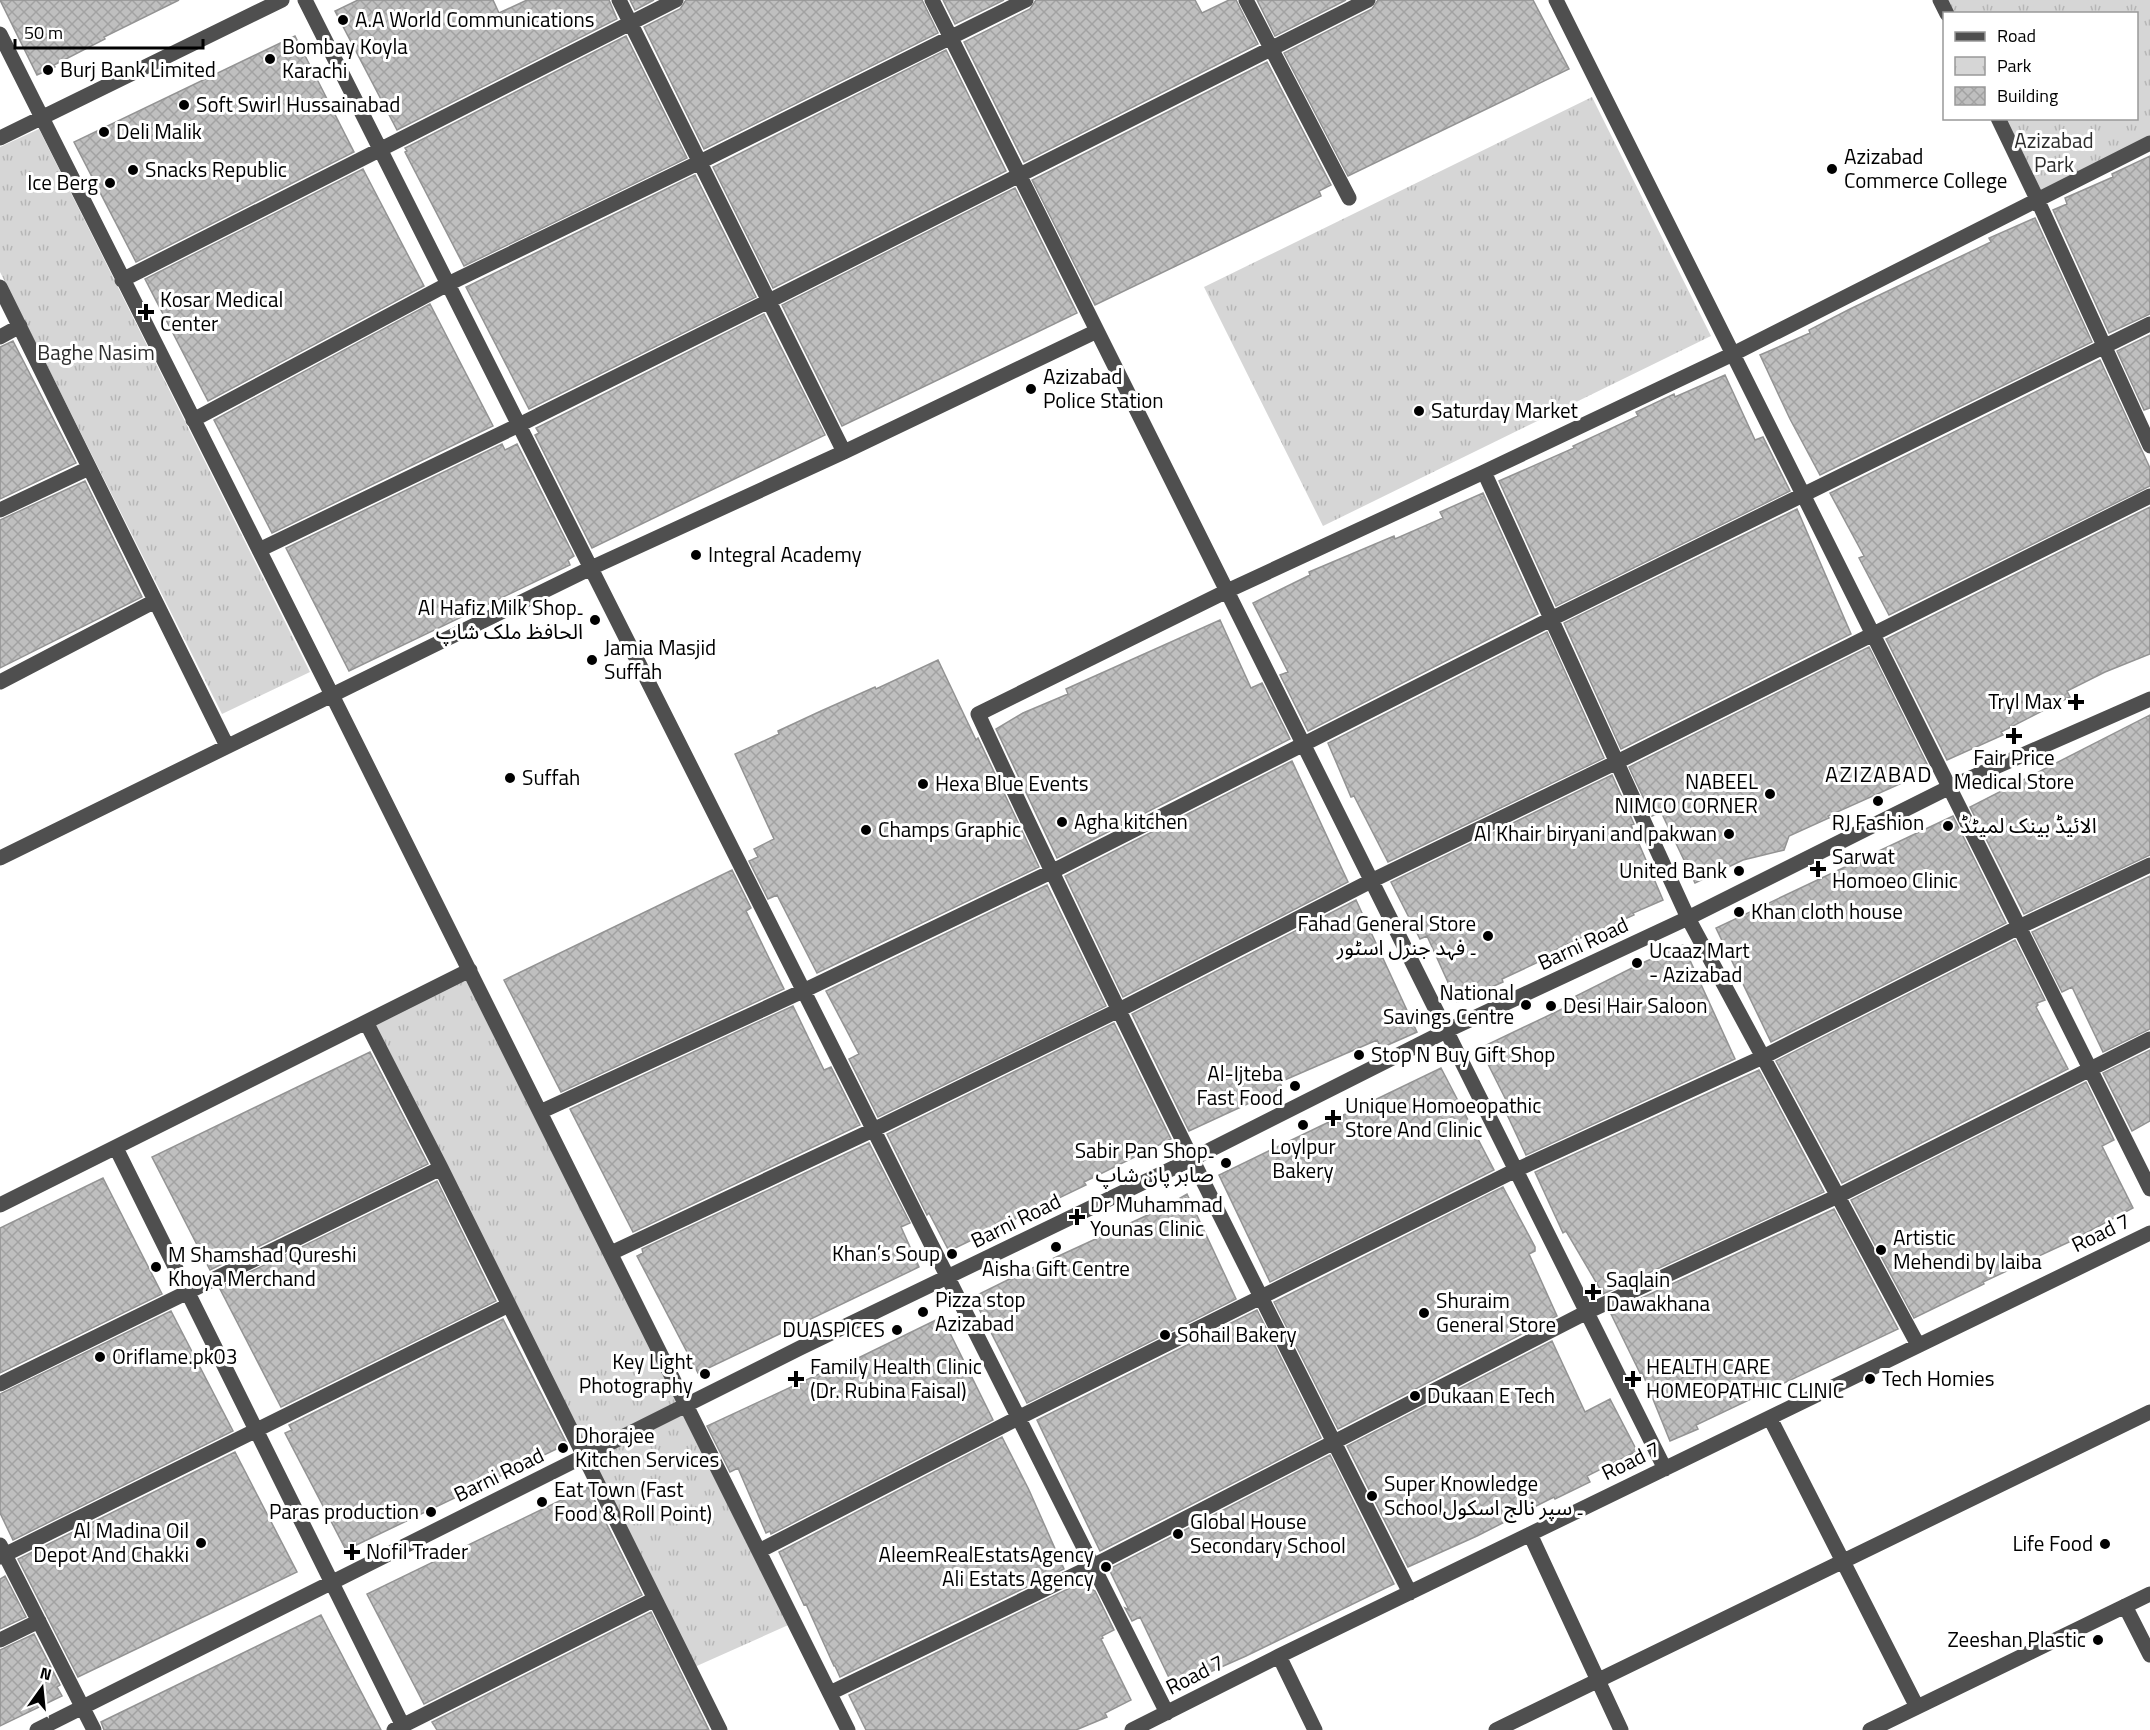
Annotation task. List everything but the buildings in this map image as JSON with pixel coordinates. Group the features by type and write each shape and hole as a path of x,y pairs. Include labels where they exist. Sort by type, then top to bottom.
{"street":[{"path":"0,138 282,0"},
{"path":"305,0 1167,1713"},
{"path":"619,0 844,452"},
{"path":"122,280 676,0"},
{"path":"932,0 1665,1469"},
{"path":"193,420 448,284 1026,0"},
{"path":"1246,0 1349,198"},
{"path":"259,550 769,302 1368,0"},
{"path":"1556,0 2150,1189"},
{"path":"0,34 848,1730"},
{"path":"1999,120 2150,446"},
{"path":"1410,1593 1192,1159 1051,872 978,714 1227,591 1732,354 2150,143"},
{"path":"0,287 226,746"},
{"path":"540,1112 803,991 1051,872 1551,620 2150,324"},
{"path":"0,337 20,326"},
{"path":"0,858 591,568 844,452 1097,331"},
{"path":"0,510 89,468"},
{"path":"1484,472 1688,918 1918,1345"},
{"path":"611,1252 873,1130 1119,1010 1371,881 1617,762 2150,496"},
{"path":"0,682 155,601"},
{"name":"Barni Road","path":"37,1730 687,1405 1192,1159 1446,1031 1688,918 1950,787 2150,699"},
{"path":"759,1551 1018,1418 1516,1170 1763,1057 2019,927 2150,865"},
{"path":"0,1205 470,970"},
{"path":"366,1022 720,1730"},
{"path":"830,1692 1093,1566 1587,1312 1838,1196 2150,1039"},
{"path":"116,1148 256,1429 401,1729 655,1599"},
{"path":"0,1384 441,1168"},
{"name":"Road 7","path":"1132,1730 1279,1656 2150,1233"},
{"path":"94,1730 2,1552 509,1305"},
{"path":"1496,1730 2150,1412"},
{"path":"1770,1418 1917,1707"},
{"path":"1530,1534 1621,1730"},
{"path":"1870,1730 2150,1594"},
{"path":"2125,1606 2150,1655"},
{"path":"0,1640 39,1621"},
{"path":"1279,1656 1315,1730"}],"green space":[{"name":"Azizabad Park","path":"1940,0 2150,0 2150,143 2037,199 1998,120 2138,120 2138,12 1946,12"},
{"path":"1592,97 1711,336 1323,526 1204,287"},
{"name":"Baghe Nasim","path":"39,129 310,672 222,714 0,272 0,147"},
{"path":"470,970 795,1622 690,1669 366,1022"}],"place":[{"name":"A.A World Communications","path":"343,20"},
{"name":"Bombay Koyla Karachi","path":"270,59"},
{"name":"Burj Bank Limited","path":"48,70"},
{"name":"Soft Swirl Hussainabad","path":"184,105"},
{"name":"Deli Malik","path":"104,132"},
{"name":"Azizabad Commerce College","path":"1832,169"},
{"name":"Snacks Republic","path":"133,170"},
{"name":"Ice Berg","path":"110,183"},
{"name":"Kosar Medical Center","path":"146,312"},
{"name":"Azizabad Police Station","path":"1031,389"},
{"name":"Saturday Market","path":"1419,411"},
{"name":"Integral Academy","path":"696,555"},
{"name":"Al Hafiz Milk Shop۔ الحافظ ملک شاپ","path":"595,620"},
{"name":"Jamia Masjid Suffah","path":"592,660"},
{"name":"Tryl Max","path":"2076,702"},
{"name":"Fair Price Medical Store","path":"2014,736"},
{"name":"Suffah","path":"510,778"},
{"name":"Hexa Blue Events","path":"923,784"},
{"name":"NABEEL NIMCO CORNER","path":"1770,794"},
{"name":"RJ Fashion","path":"1878,801"},
{"name":"Agha kitchen","path":"1062,822"},
{"name":"الائیڈ بینک لمیٹڈ","path":"1948,826"},
{"name":"Champs Graphic","path":"866,830"},
{"name":"Al Khair biryani and pakwan","path":"1729,834"},
{"name":"Sarwat Homoeo Clinic","path":"1818,869"},
{"name":"United Bank","path":"1739,871"},
{"name":"Khan cloth house","path":"1739,912"},
{"name":"Fahad General Store ۔ فہد جنرل اسٹور","path":"1488,936"},
{"name":"Ucaaz Mart - Azizabad","path":"1637,963"},
{"name":"National Savings Centre","path":"1526,1005"},
{"name":"Desi Hair Saloon","path":"1551,1006"},
{"name":"Stop N Buy Gift Shop","path":"1359,1055"},
{"name":"Al-Ijteba Fast Food","path":"1295,1086"},
{"name":"Unique Homoeopathic Store And Clinic","path":"1333,1118"},
{"name":"Loylpur Bakery","path":"1303,1125"},
{"name":"Sabir Pan Shop۔ صابر پان شاپ","path":"1226,1163"},
{"name":"Dr Muhammad Younas Clinic","path":"1077,1217"},
{"name":"Aisha Gift Centre","path":"1056,1247"},
{"name":"Artistic Mehendi by laiba","path":"1881,1250"},
{"name":"Khan’s Soup","path":"952,1254"},
{"name":"M Shamshad Qureshi Khoya Merchand","path":"156,1267"},
{"name":"Saqlain Dawakhana","path":"1593,1292"},
{"name":"Pizza stop Azizabad","path":"923,1312"},
{"name":"Shuraim General Store","path":"1424,1313"},
{"name":"DUASPICES","path":"897,1330"},
{"name":"Sohail Bakery","path":"1165,1335"},
{"name":"Oriflame.pk03","path":"100,1357"},
{"name":"Key Light Photography","path":"705,1374"},
{"name":"Family Health Clinic (Dr. Rubina Faisal)","path":"796,1379"},
{"name":"HEALTH CARE HOMEOPATHIC CLINIC","path":"1633,1379"},
{"name":"Tech Homies","path":"1870,1379"},
{"name":"Dukaan E Tech","path":"1415,1396"},
{"name":"Dhorajee Kitchen Services","path":"563,1448"},
{"name":"Super Knowledge School۔ سپر نالج اسکول","path":"1372,1496"},
{"name":"Eat Town (Fast Food & Roll Point)","path":"542,1502"},
{"name":"Paras production","path":"431,1512"},
{"name":"Global House Secondary School","path":"1178,1534"},
{"name":"Al Madina Oil Depot And Chakki","path":"201,1543"},
{"name":"Life Food","path":"2105,1544"},
{"name":"Nofil Trader","path":"352,1552"},
{"name":"AleemRealEstatsAgency Ali Estats Agency","path":"1106,1567"},
{"name":"Zeeshan Plastic","path":"2098,1640"}],"district":[{"name":"AZIZABAD","path":"1879,774"}]}
